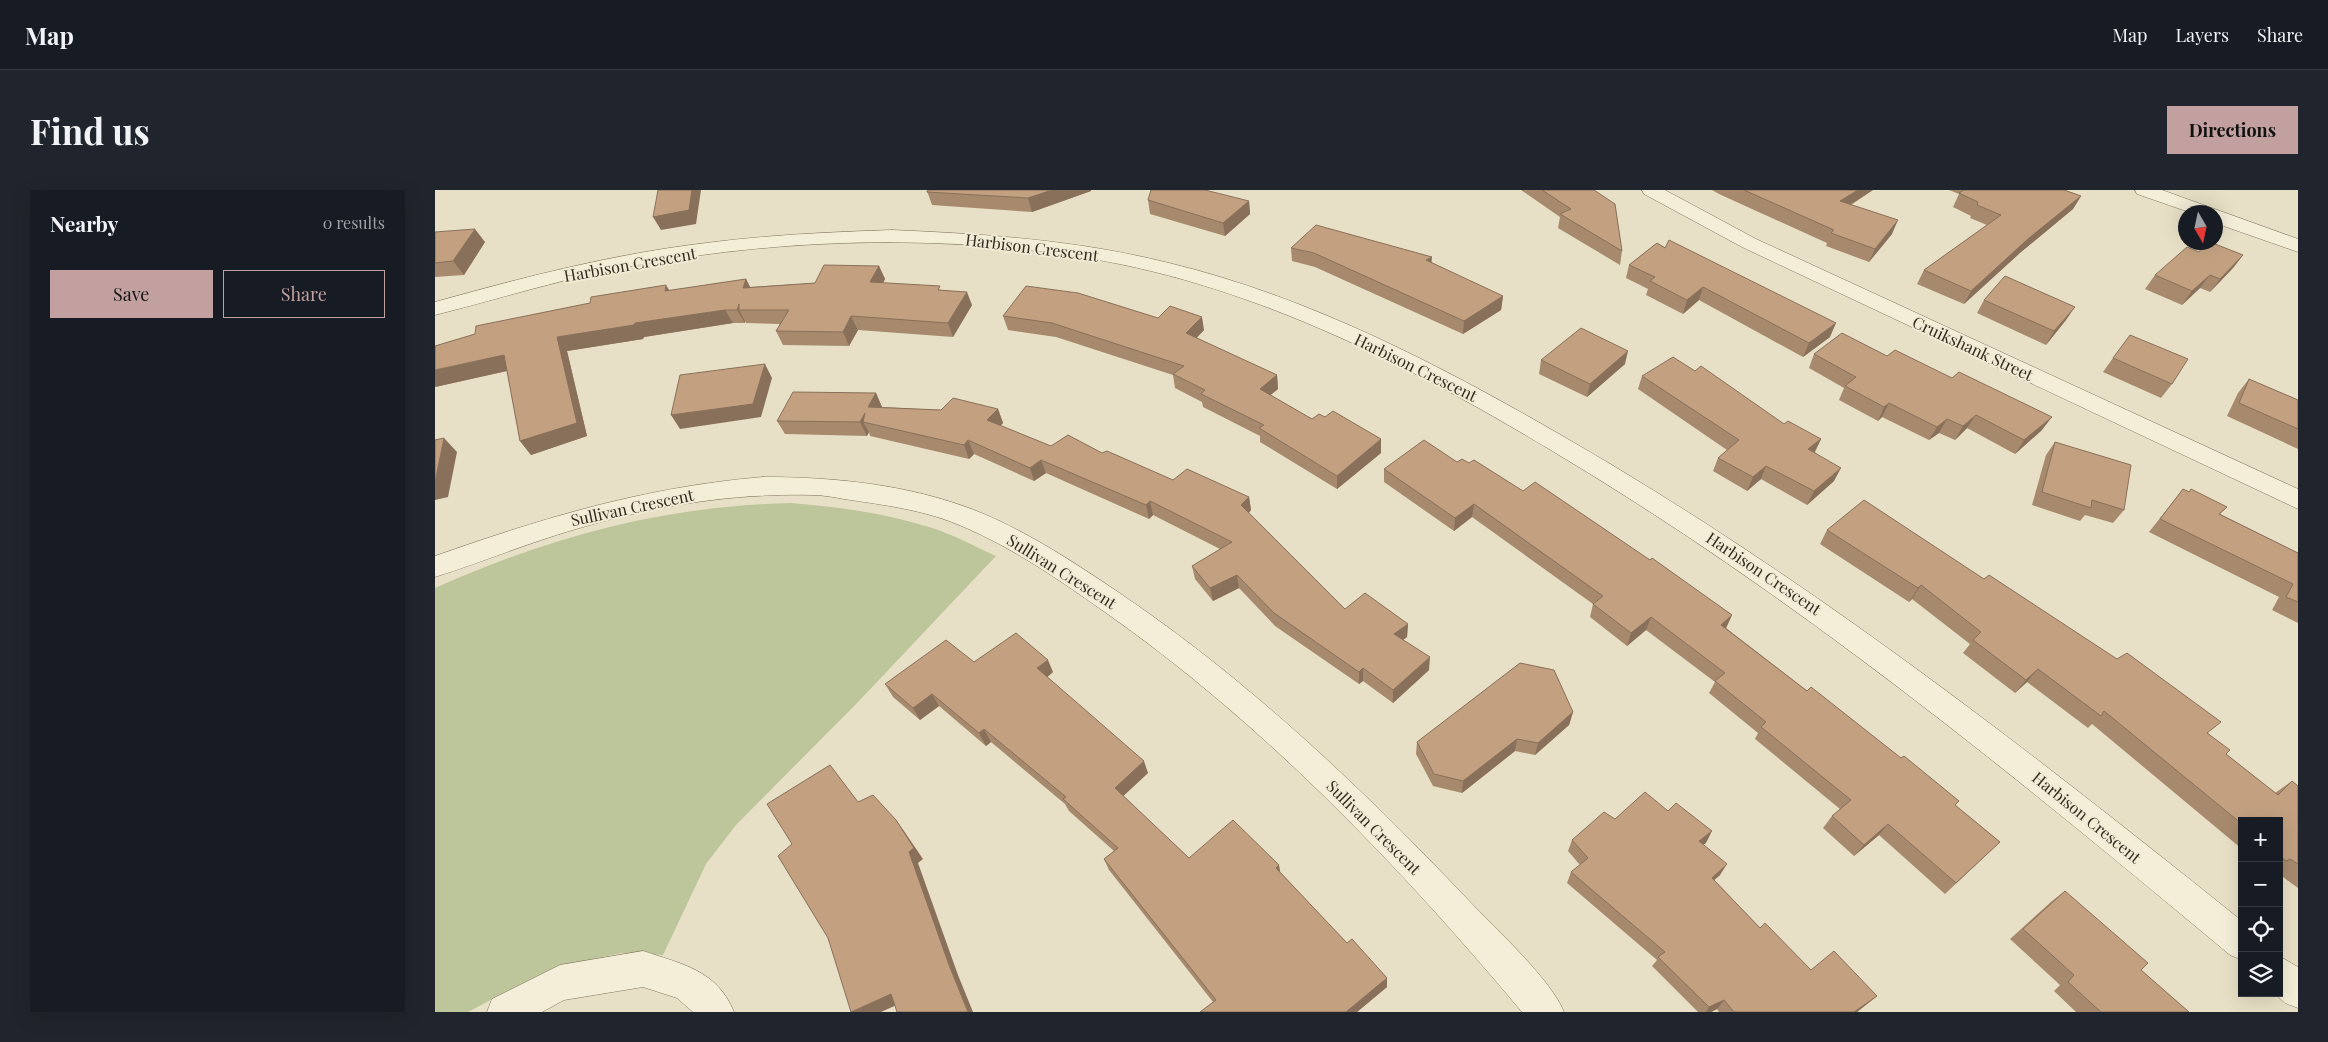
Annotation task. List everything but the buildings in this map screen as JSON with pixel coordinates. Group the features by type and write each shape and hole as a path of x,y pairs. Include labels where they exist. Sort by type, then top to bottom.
{"street":[{"name":"Cruikshank Street","path":"1651,190 1749,243 2298,500"},
{"path":"2144,190 2186,205"},
{"path":"2223,219 2298,246"},
{"name":"Harbison Crescent","path":"435,309 573,274 711,249 807,239 901,236 991,240 1079,250 1166,268 1253,294 1353,335 1471,393 1600,466 1669,509 1821,611 1905,673 2097,824 2238,940"},
{"name":"Sullivan Crescent","path":"435,567 527,532 572,518 658,498 739,487 815,486 888,495 956,514 1021,543 1131,614 1248,706 1374,823 1515,975 1546,1012"},
{"path":"505,1012 560,982 643,969 688,984 706,999 716,1012"},
{"path":"2283,977 2298,990"}],"green space":[{"path":"791,503 861,511 912,522 946,533 996,556 859,701 736,825 706,864 663,955 621,953 574,963 498,996 468,1012 435,1012 435,588 522,553 609,527 698,510 744,505"}]}
